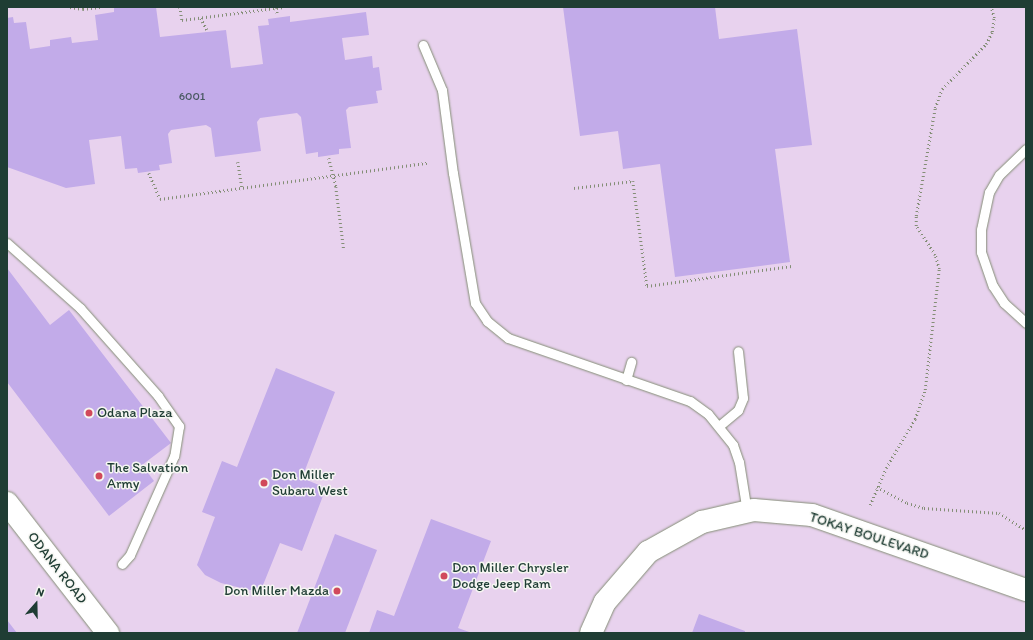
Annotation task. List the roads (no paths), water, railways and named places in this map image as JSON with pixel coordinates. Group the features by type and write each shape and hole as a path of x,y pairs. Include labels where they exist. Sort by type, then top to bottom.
{"street":[{"name":"ODANA ROAD","path":"7,503 108,633"},
{"name":"TOKAY BOULEVARD","path":"591,633 605,602 648,552 702,522 747,512 812,515 1026,590"}],"lane":[{"path":"423,45 442,90 452,173 474,303 488,321 508,338 690,401 719,426 733,445 739,462 747,512"},
{"path":"1026,149 999,175 990,192 983,217 981,252 993,286 1004,303 1026,323"},
{"path":"7,243 80,308 158,396 179,426 174,456 130,555 122,564"},
{"path":"719,426 738,410 743,398 738,351"},
{"path":"626,380 632,362"}],"place":[{"name":"Odana Plaza","path":"89,413"},
{"name":"The Salvation Army","path":"99,476"},
{"name":"Don Miller Subaru West","path":"264,483"},
{"name":"Don Miller Chrysler Dodge Jeep Ram","path":"444,576"},
{"name":"Don Miller Mazda","path":"337,591"}]}
